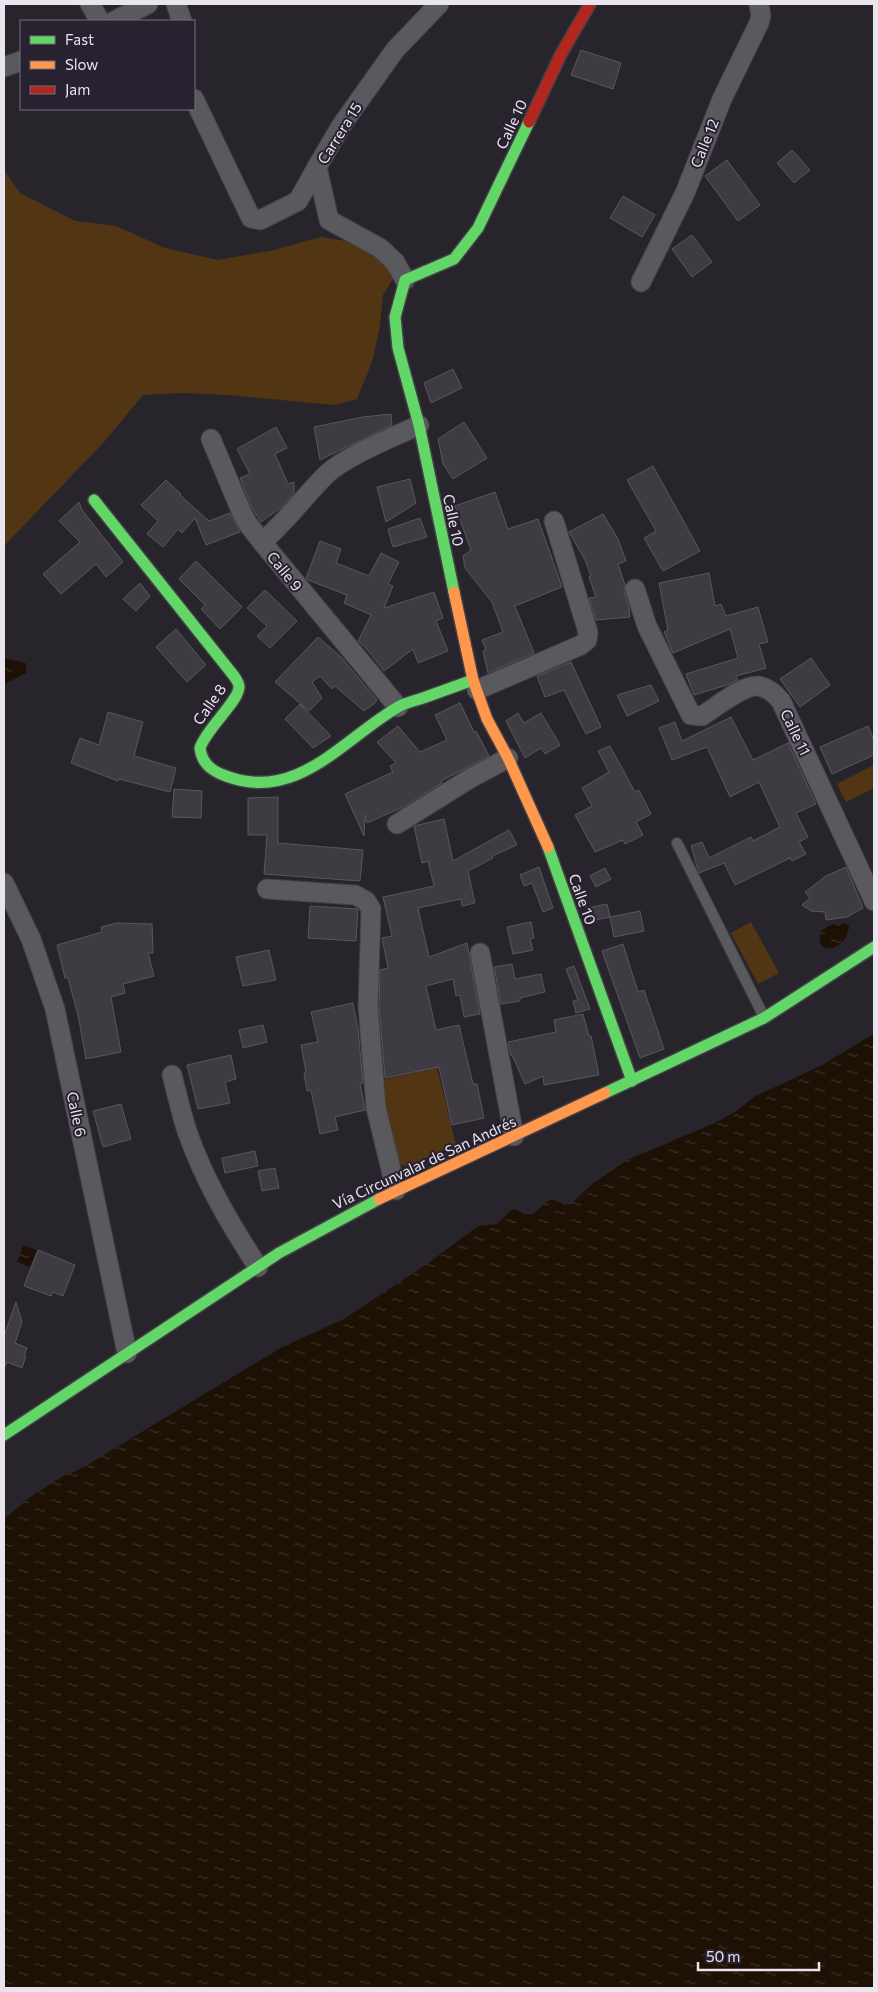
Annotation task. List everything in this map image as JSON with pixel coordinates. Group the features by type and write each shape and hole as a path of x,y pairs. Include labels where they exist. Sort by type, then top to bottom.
{"main road":[{"name":"Calle 10","path":"590,4 561,54 478,228 454,259 405,280 395,317 395,330 398,348 419,425 475,685 487,718 508,758 549,849 632,1082"},
{"name":"Calle 8","path":"94,500 239,687 237,696 202,740 199,750 206,764 219,773 237,781 251,783 265,784 288,780 309,771 398,707 475,685"},
{"name":"Vía Circunvalar de San Andrés","path":"4,1435 258,1267 328,1225 396,1190 632,1082 764,1018 874,947"}],"street":[{"path":"90,4 99,20"},
{"path":"116,20 148,4"},
{"path":"176,4 182,20"},
{"name":"Carrera 15","path":"329,220 317,167 341,126 395,50 439,4"},
{"name":"Calle 12","path":"641,282 685,193 722,99 759,23 761,16 759,4"},
{"path":"4,67 20,61"},
{"path":"195,100 251,218 260,220 298,201 317,167"},
{"path":"298,201 380,248 395,262 405,280"},
{"name":"Calle 9","path":"398,707 262,542 283,523 329,472 342,462 419,425"},
{"path":"211,439 242,513 262,542"},
{"path":"475,685 581,645 587,640 588,632 554,521"},
{"name":"Calle 11","path":"635,589 647,626 691,715 702,716 743,689 751,687 759,686 772,692 781,701 874,901"},
{"path":"397,824 508,758"},
{"name":"Calle 6","path":"4,883 31,939 55,1009 127,1353"},
{"path":"267,889 355,896 366,901 371,909 368,1006 376,1108 396,1190"},
{"path":"480,953 514,1136"},
{"path":"172,1075 187,1131 204,1174 227,1219 258,1267"}],"lane":[{"path":"677,844 764,1018"}],"shaded area":[{"path":"4,170 20,193 75,221 116,226 165,248 218,260 274,250 321,237 358,243 397,272 383,295 380,326 372,362 357,399 335,405 228,395 183,393 143,395 104,442 4,546"},
{"path":"874,765 874,788 846,802 837,784"},
{"path":"751,922 779,973 758,984 731,933"},
{"path":"437,1068 456,1145 407,1166 402,1165 394,1156 382,1080"}],"water":[{"path":"4,658 26,663 26,673 5,684"},
{"path":"845,923 849,926 843,941 831,948 821,945 821,931 830,925"},
{"path":"874,1034 874,1988 4,1988 4,1519 29,1498 58,1479 84,1467 282,1347 344,1319 427,1264 478,1226 497,1224 510,1211 515,1209 524,1214 533,1214 549,1200 555,1200 564,1205 571,1204 592,1184 627,1160 715,1123 735,1112 754,1097 824,1064"},
{"path":"23,1245 37,1250 30,1267 17,1262"}],"building":[{"path":"581,50 621,63 613,89 571,75"},
{"path":"792,150 810,170 794,183 777,163"},
{"path":"727,160 760,205 738,221 705,176"},
{"path":"623,196 655,215 642,237 610,218"},
{"path":"692,235 712,262 692,277 672,249"},
{"path":"453,369 462,388 431,403 424,383"},
{"path":"391,414 392,425 320,460 314,427 363,417"},
{"path":"464,422 487,458 453,479 443,464 438,439"},
{"path":"276,427 287,448 275,454 288,484 294,482 294,493 282,507 261,522 252,508 240,478 250,474 237,449"},
{"path":"653,466 700,551 663,571 644,538 656,531 627,480"},
{"path":"410,479 416,503 386,522 377,487"},
{"path":"166,480 209,521 230,513 240,532 206,545 195,518 182,533 178,529 163,547 147,534 158,521 141,505"},
{"path":"495,492 508,529 538,519 562,587 515,606 534,653 488,673 483,651 486,650 482,640 503,632 492,602 465,568 463,556 471,550 455,506"},
{"path":"79,502 82,510 123,562 106,577 96,564 61,594 43,574 80,542 59,521"},
{"path":"603,514 618,539 626,561 618,564 625,585 624,592 629,606 630,617 596,620 589,598 596,597 589,577 591,576 585,560 569,532"},
{"path":"420,518 427,537 393,547 388,529"},
{"path":"320,541 341,549 336,563 369,576 381,553 399,562 388,584 393,586 384,608 434,592 443,618 436,621 448,651 418,663 413,649 384,671 358,641 371,615 344,603 347,595 306,578"},
{"path":"196,561 242,607 220,629 201,609 205,605 179,579"},
{"path":"709,573 715,606 721,604 726,616 758,607 768,642 759,644 766,668 736,676 738,680 730,684 694,695 686,674 738,658 730,629 673,653 664,632 668,630 659,583"},
{"path":"140,583 150,596 136,611 123,599"},
{"path":"265,590 297,621 270,648 257,636 267,626 247,608"},
{"path":"176,629 206,665 187,682 156,647"},
{"path":"318,637 341,657 377,700 374,704 364,711 335,686 332,689 320,676 312,682 322,698 309,711 275,682"},
{"path":"811,658 830,685 800,707 780,679"},
{"path":"571,662 601,727 586,734 564,690 545,697 537,676"},
{"path":"651,685 659,701 627,716 617,695"},
{"path":"460,703 474,732 476,731 489,756 441,781 442,783 403,807 367,823 365,815 364,836 345,794 393,772 390,766 396,763 377,742 398,726 420,752 447,740 435,715"},
{"path":"300,704 331,736 313,748 285,719"},
{"path":"108,712 143,722 134,756 176,768 170,792 119,779 118,781 71,763 80,738 99,745"},
{"path":"518,713 524,723 541,713 560,745 545,754 541,748 525,758 506,721"},
{"path":"731,717 753,760 788,743 816,804 796,813 808,837 799,842 806,854 792,861 790,858 735,885 724,863 699,873 691,846 702,842 709,858 751,837 753,841 780,827 759,782 730,797 707,747 672,760 659,728 675,722 682,741"},
{"path":"868,726 874,740 874,755 832,774 820,747"},
{"path":"610,746 635,792 639,790 651,814 636,822 643,835 625,844 623,840 595,852 575,815 592,806 582,788 609,772 598,751"},
{"path":"174,789 202,791 201,818 172,817"},
{"path":"278,797 278,843 363,850 360,881 264,874 267,835 248,835 248,798"},
{"path":"444,819 453,861 509,830 517,845 492,856 493,858 468,871 475,903 462,906 461,899 418,908 429,957 467,943 480,1014 464,1017 460,995 456,996 453,979 426,986 436,1030 459,1025 473,1084 477,1084 484,1118 452,1125 439,1067 385,1078 379,1006 380,970 388,968 382,938 392,936 383,897 434,886 428,861 422,863 414,826"},
{"path":"539,867 553,908 543,912 532,883 524,886 520,875"},
{"path":"846,867 863,908 847,917 826,920 825,912 811,911 802,905 810,898 805,892 826,876"},
{"path":"605,868 611,879 596,887 590,876"},
{"path":"607,904 610,917 591,921 587,908"},
{"path":"310,906 358,909 356,941 308,938"},
{"path":"640,911 644,931 614,937 610,917"},
{"path":"531,922 534,938 530,939 533,950 513,954 507,927"},
{"path":"117,923 152,924 153,953 148,953 154,976 123,984 125,993 111,997 121,1052 86,1059 78,1015 68,978 65,978 57,945 102,932 101,927"},
{"path":"623,944 638,992 644,990 664,1049 640,1058 602,951"},
{"path":"269,950 276,980 243,986 236,957"},
{"path":"512,964 515,979 541,974 545,992 520,998 520,1001 501,1004 494,967"},
{"path":"574,966 590,1009 576,1013 573,1001 578,1000 566,969"},
{"path":"353,1003 358,1029 363,1083 360,1083 365,1110 335,1117 338,1130 320,1134 311,1090 307,1091 301,1045 318,1042 311,1012"},
{"path":"583,1014 589,1036 591,1036 599,1075 544,1085 543,1076 525,1084 511,1056 508,1042 556,1032 554,1020"},
{"path":"263,1025 267,1042 243,1048 239,1030"},
{"path":"231,1055 236,1079 225,1082 230,1103 198,1109 187,1065"},
{"path":"121,1104 131,1139 103,1147 93,1111"},
{"path":"255,1151 258,1166 225,1173 222,1158"},
{"path":"275,1168 279,1188 262,1191 258,1171"},
{"path":"38,1250 75,1265 63,1296 53,1292 51,1296 24,1286"},
{"path":"16,1302 22,1322 15,1343 27,1348 24,1355 26,1356 22,1368 7,1362 4,1368 4,1336"}],"traffic: fast":[{"path":"454,592 419,425 398,348 395,317 405,280 454,259 478,228 529,122"},
{"path":"94,500 238,683 238,693 234,700 203,740 200,748 205,763 221,774 252,782 275,781 297,774 318,764 398,707 473,680"},
{"path":"548,847 632,1081"},
{"path":"605,1093 764,1018 874,947"},
{"path":"4,1435 279,1253 379,1199"}],"traffic: slow":[{"path":"454,592 473,680 487,719 508,758 548,847"},
{"path":"379,1199 605,1093"}],"traffic: jam":[{"path":"529,122 561,54 590,4"}]}
